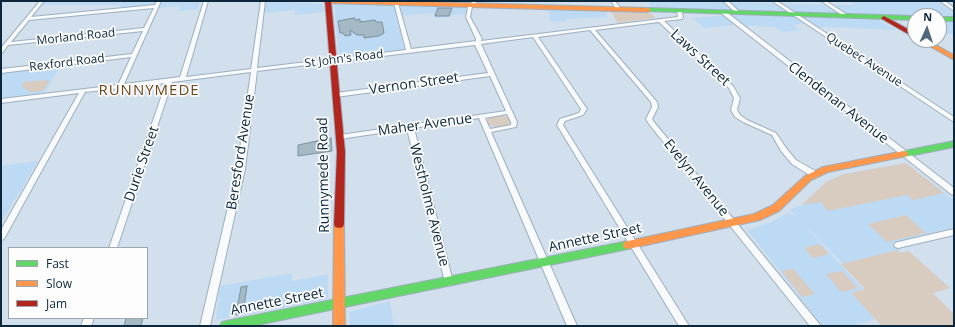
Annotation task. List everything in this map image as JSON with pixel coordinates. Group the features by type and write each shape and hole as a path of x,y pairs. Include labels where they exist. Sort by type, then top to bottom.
{"street":[{"path":"1,51 42,1"},
{"path":"182,79 206,1"},
{"name":"Beresford Avenue","path":"205,326 239,179 263,1"},
{"path":"327,1 475,3 907,18"},
{"name":"Runnymede Road","path":"327,1 340,137 341,164 338,305 339,326"},
{"path":"613,1 619,9"},
{"path":"725,1 739,13"},
{"name":"Quebec Avenue","path":"774,1 954,120"},
{"path":"823,1 847,16"},
{"path":"942,1 954,10"},
{"path":"396,3 409,51"},
{"path":"475,3 470,8 468,17 479,39 478,46 514,122 514,126 487,131"},
{"path":"27,19 157,4"},
{"path":"120,86 157,4"},
{"name":"St John's Road","path":"1,101 660,20 681,17 679,11"},
{"name":"Clendenan Avenue","path":"723,12 954,192"},
{"path":"883,17 907,31"},
{"name":"Laws Street","path":"660,20 731,87 737,98 734,110 737,116 744,121 774,134 794,162 814,174"},
{"name":"Evelyn Avenue","path":"592,28 654,102 655,107 649,119 651,124 816,326"},
{"name":"Morland Road","path":"7,44 146,29"},
{"path":"534,35 584,109 584,112 580,115 562,120 560,125 684,326"},
{"path":"936,48 954,58"},
{"name":"Rexford Road","path":"1,71 134,55"},
{"name":"Vernon Street","path":"336,94 492,74"},
{"name":"Durie Street","path":"113,247 170,80"},
{"path":"1,237 83,91"},
{"name":"Maher Avenue","path":"340,137 510,112"},
{"path":"481,116 572,326"},
{"name":"Westholme Avenue","path":"410,127 449,282"},
{"name":"Annette Street","path":"226,326 338,305 733,224 756,217 776,208 814,174 840,165 954,144"},
{"path":"898,245 954,232"}],"shaded area":[{"path":"44,1 200,1 198,8 200,9 178,11 180,6 131,10 132,7 120,7 121,5 41,5"},
{"path":"267,1 323,4 324,12 295,15 295,10 264,13 265,3"},
{"path":"648,1 856,5 849,1 939,2 946,8 907,8 907,16 651,8"},
{"path":"334,4 466,8 465,14 452,15 451,17 435,18 433,13 396,16 404,48 403,50 342,57 339,56"},
{"path":"947,8 954,14 954,17 947,17"},
{"path":"549,10 605,12 608,17 566,19 565,22 550,21"},
{"path":"611,12 651,13 655,18 618,23"},
{"path":"731,15 878,20 896,30 831,27 811,28 803,23 793,25 801,30 783,32 775,27 734,25 704,28 693,18"},
{"path":"947,22 954,22 954,34 947,34"},
{"path":"61,65 44,94 1,99 1,72"},
{"path":"50,80 43,91 31,92 22,87 23,82"},
{"path":"501,115 509,118 510,123 506,126 496,127 487,124 488,118"},
{"path":"38,161 1,223 1,166"},
{"path":"906,163 954,200 954,227 892,243 901,252 843,264 790,210 802,205 826,182 844,174"},
{"path":"906,163 944,193 913,200 907,195 828,211 820,202 802,205 826,182 844,174"},
{"path":"787,213 796,216 863,289 851,293 875,319 850,326 823,326 747,230 774,221"},
{"path":"906,215 926,233 887,242 868,224"},
{"path":"820,244 829,254 813,258 804,248"},
{"path":"898,250 900,253 909,251 950,288 933,293 954,314 954,326 882,326 851,293 865,289 841,264"},
{"path":"793,269 815,294 802,297 781,271"},
{"path":"842,271 858,288 841,292 826,274"},
{"path":"292,273 292,281 328,274 328,299 216,320 220,286"},
{"path":"390,301 394,326 350,326 349,312"}],"building":[{"path":"438,8 452,8 449,16 435,16"},
{"path":"354,18 355,20 360,19 360,22 375,20 376,22 382,22 384,33 379,36 364,38 364,35 357,35 350,30 351,35 345,36 343,33 340,33 338,21"},
{"path":"331,138 332,151 298,156 298,145"},
{"path":"247,286 243,314 236,315 241,287"},
{"path":"126,319 143,319 141,326 124,326"}],"traffic: fast":[{"path":"648,10 907,18"},
{"path":"947,19 954,19"},
{"path":"904,154 954,144"},
{"path":"226,326 628,245"}],"traffic: slow":[{"path":"327,1 648,10"},
{"path":"936,48 954,58"},
{"path":"628,245 756,217 776,208 808,178 826,169 904,154"},
{"path":"339,224 339,326"}],"traffic: jam":[{"path":"328,1 341,152 339,224"},
{"path":"884,18 907,31"}],"district":[{"name":"RUNNYMEDE","path":"149,91"}]}
